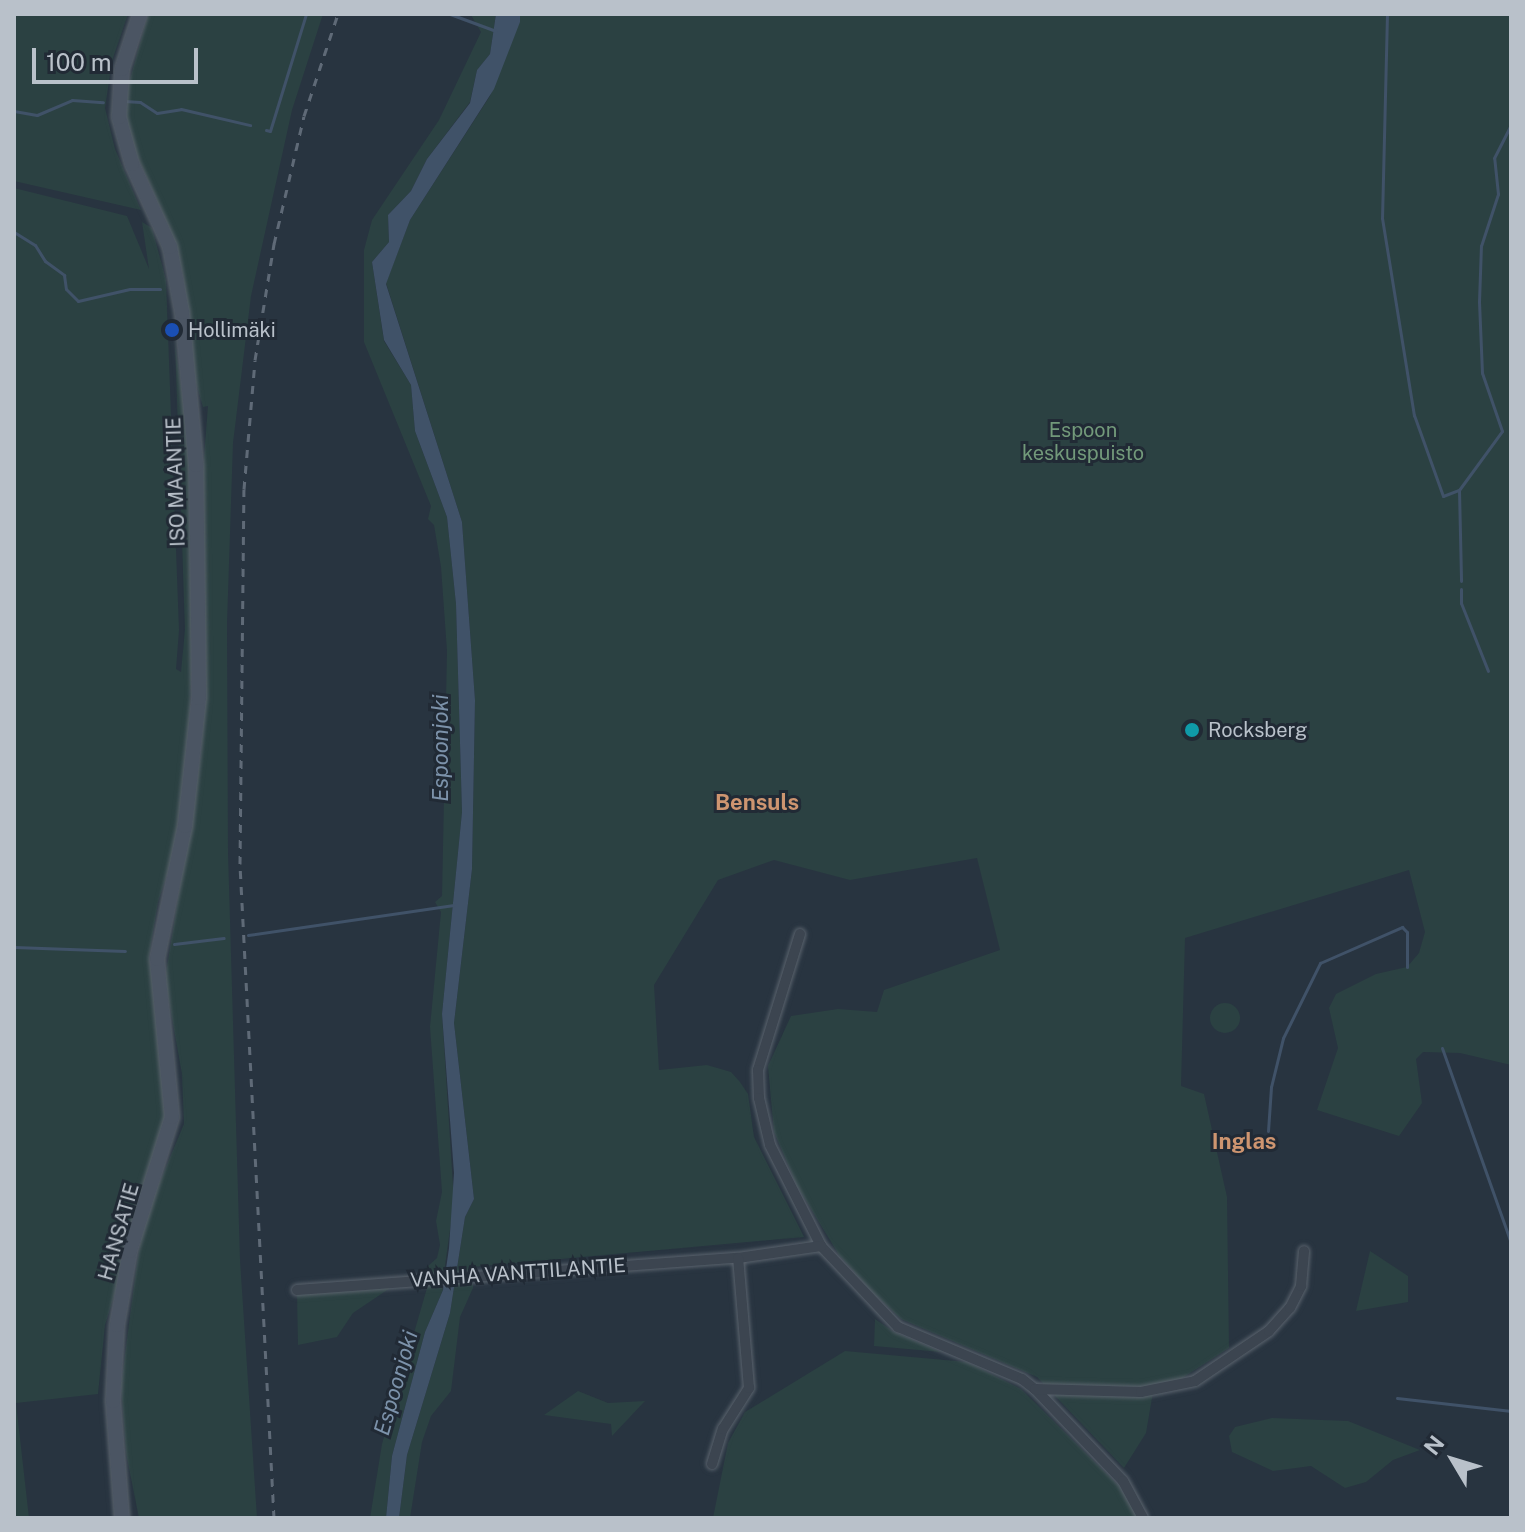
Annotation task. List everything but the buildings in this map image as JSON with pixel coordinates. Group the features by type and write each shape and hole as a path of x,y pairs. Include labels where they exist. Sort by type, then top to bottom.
{"main road":[{"name":"ISO MAANTIE","path":"140,14 122,69 119,117 177,276 191,388 199,535 195,746 185,826 157,959"},
{"name":"HANSATIE","path":"122,1518 113,1401 117,1325 130,1251 172,1117 157,959"}],"street":[{"path":"800,934 758,1070 759,1098 770,1145 821,1246 898,1327 1022,1379 1035,1389 1123,1481 1143,1518"},
{"name":"VANHA VANTTILANTIE","path":"297,1290 738,1258 821,1246"},
{"path":"1035,1389 1141,1392 1195,1381 1269,1331 1290,1308 1301,1286 1304,1251"},
{"path":"712,1464 723,1429 749,1388 738,1258"}],"green space":[{"path":"14,14 128,14 112,61 105,108 115,149 141,210 14,181"},
{"path":"148,14 323,14 292,110 251,296 233,443 227,624 228,852 240,1260 257,1518 139,1518 126,1453 121,1386 145,1217 184,1124 182,1074 165,979 201,755 205,697 203,471 208,406 203,407 194,376 183,273 171,232 131,142 124,101"},
{"path":"496,14 490,54 477,70 470,102 427,159 411,191 388,215 389,242 372,262 384,341 411,385 415,431 447,517 456,604 462,812 442,1014 454,1201 444,1273 417,1276 437,1258 440,1245 436,1221 442,1192 430,1027 441,912 435,902 442,896 447,651 441,567 434,525 428,519 431,506 364,342 364,250 372,220 439,120 481,32 471,15"},
{"name":"Espoon keskuspuisto","path":"520,14 1511,14 1511,1065 1460,1053 1423,1052 1416,1059 1422,1103 1399,1136 1317,1110 1338,1048 1329,1008 1336,994 1376,974 1407,967 1419,953 1425,932 1409,870 1185,938 1181,1086 1204,1094 1227,1197 1229,1348 1176,1382 1154,1386 1146,1433 1124,1468 1037,1377 901,1319 871,1291 839,1255 797,1186 774,1132 768,1066 791,1016 838,1009 877,1012 884,990 1000,950 977,858 850,880 774,860 718,880 654,985 659,1070 707,1065 731,1072 740,1082 748,1094 754,1137 804,1237 472,1267 473,1288 460,1317 451,1391 431,1416 422,1442 410,1518 399,1518 407,1455 450,1313 465,1217 474,1199 454,1023 472,869 475,700 462,522 386,283 410,220 490,96"},
{"path":"14,188 127,216 149,269 142,222 152,228 166,280 179,630 176,669 181,672 185,629 175,343 191,457 193,628 188,757 173,857 158,902 149,957 169,1099 161,1146 105,1325 98,1394 16,1403 29,1518 14,1518"},
{"path":"1225,1003 1236,1007 1240,1018 1236,1029 1225,1033 1214,1029 1210,1018 1214,1007"},
{"path":"1370,1251 1408,1276 1408,1302 1356,1311"},
{"path":"429,1281 441,1285 443,1290 425,1332 392,1456 386,1518 370,1518 382,1444"},
{"path":"393,1286 353,1313 337,1337 298,1345 297,1294"},
{"path":"875,1319 894,1332 941,1352 874,1346"},
{"path":"845,1351 967,1362 1021,1389 1119,1486 1138,1518 713,1518 728,1443 745,1412"},
{"path":"578,1391 608,1403 645,1401 612,1436 611,1424 544,1415"},
{"path":"1272,1418 1348,1421 1420,1450 1393,1460 1366,1482 1345,1488 1311,1466 1273,1471 1232,1452 1229,1436 1235,1427"}],"water":[{"path":"496,14 520,14 520,22 494,89 410,220 386,284 462,522 475,700 472,869 454,1023 474,1199 465,1217 450,1313 407,1455 399,1518 386,1518 392,1456 425,1332 443,1290 449,1248 454,1173 442,1014 462,812 456,604 447,517 415,431 411,385 384,340 372,262 389,242 388,215 411,191 427,159 470,103 477,70 490,54"}],"waterway":[{"path":"266,130 270,131 306,14"},
{"path":"450,14 496,31"},
{"path":"1387,14 1382,218 1414,415 1443,496 1459,490 1502,431 1482,373 1479,302 1481,246 1498,194 1494,158 1511,125"},
{"path":"14,111 37,115 72,100 103,102"},
{"path":"124,101 140,102 157,113 181,109 250,125"},
{"path":"14,232 35,245 45,261 64,275 66,289 78,301 130,289 160,289"},
{"path":"1459,490 1461,581"},
{"path":"1461,589 1461,603 1488,671"},
{"path":"248,935 454,905"},
{"path":"1268,1131 1271,1087 1283,1038 1320,963 1402,927 1407,932 1407,967"},
{"path":"174,944 224,938"},
{"path":"14,947 125,951"},
{"path":"1442,1048 1511,1243"},
{"path":"1397,1398 1511,1411"}],"railway":[{"path":"274,1518 240,864 244,489 255,360 274,244 304,116 338,14"}],"place":[{"name":"Hollimäki","path":"172,330"},
{"name":"Rocksberg","path":"1192,730"}],"district":[{"name":"Bensuls","path":"757,803"},
{"name":"Inglas","path":"1244,1142"}],"water label":[{"name":"Espoonjoki","path":"441,748"},
{"name":"Espoonjoki","path":"396,1383"}]}
